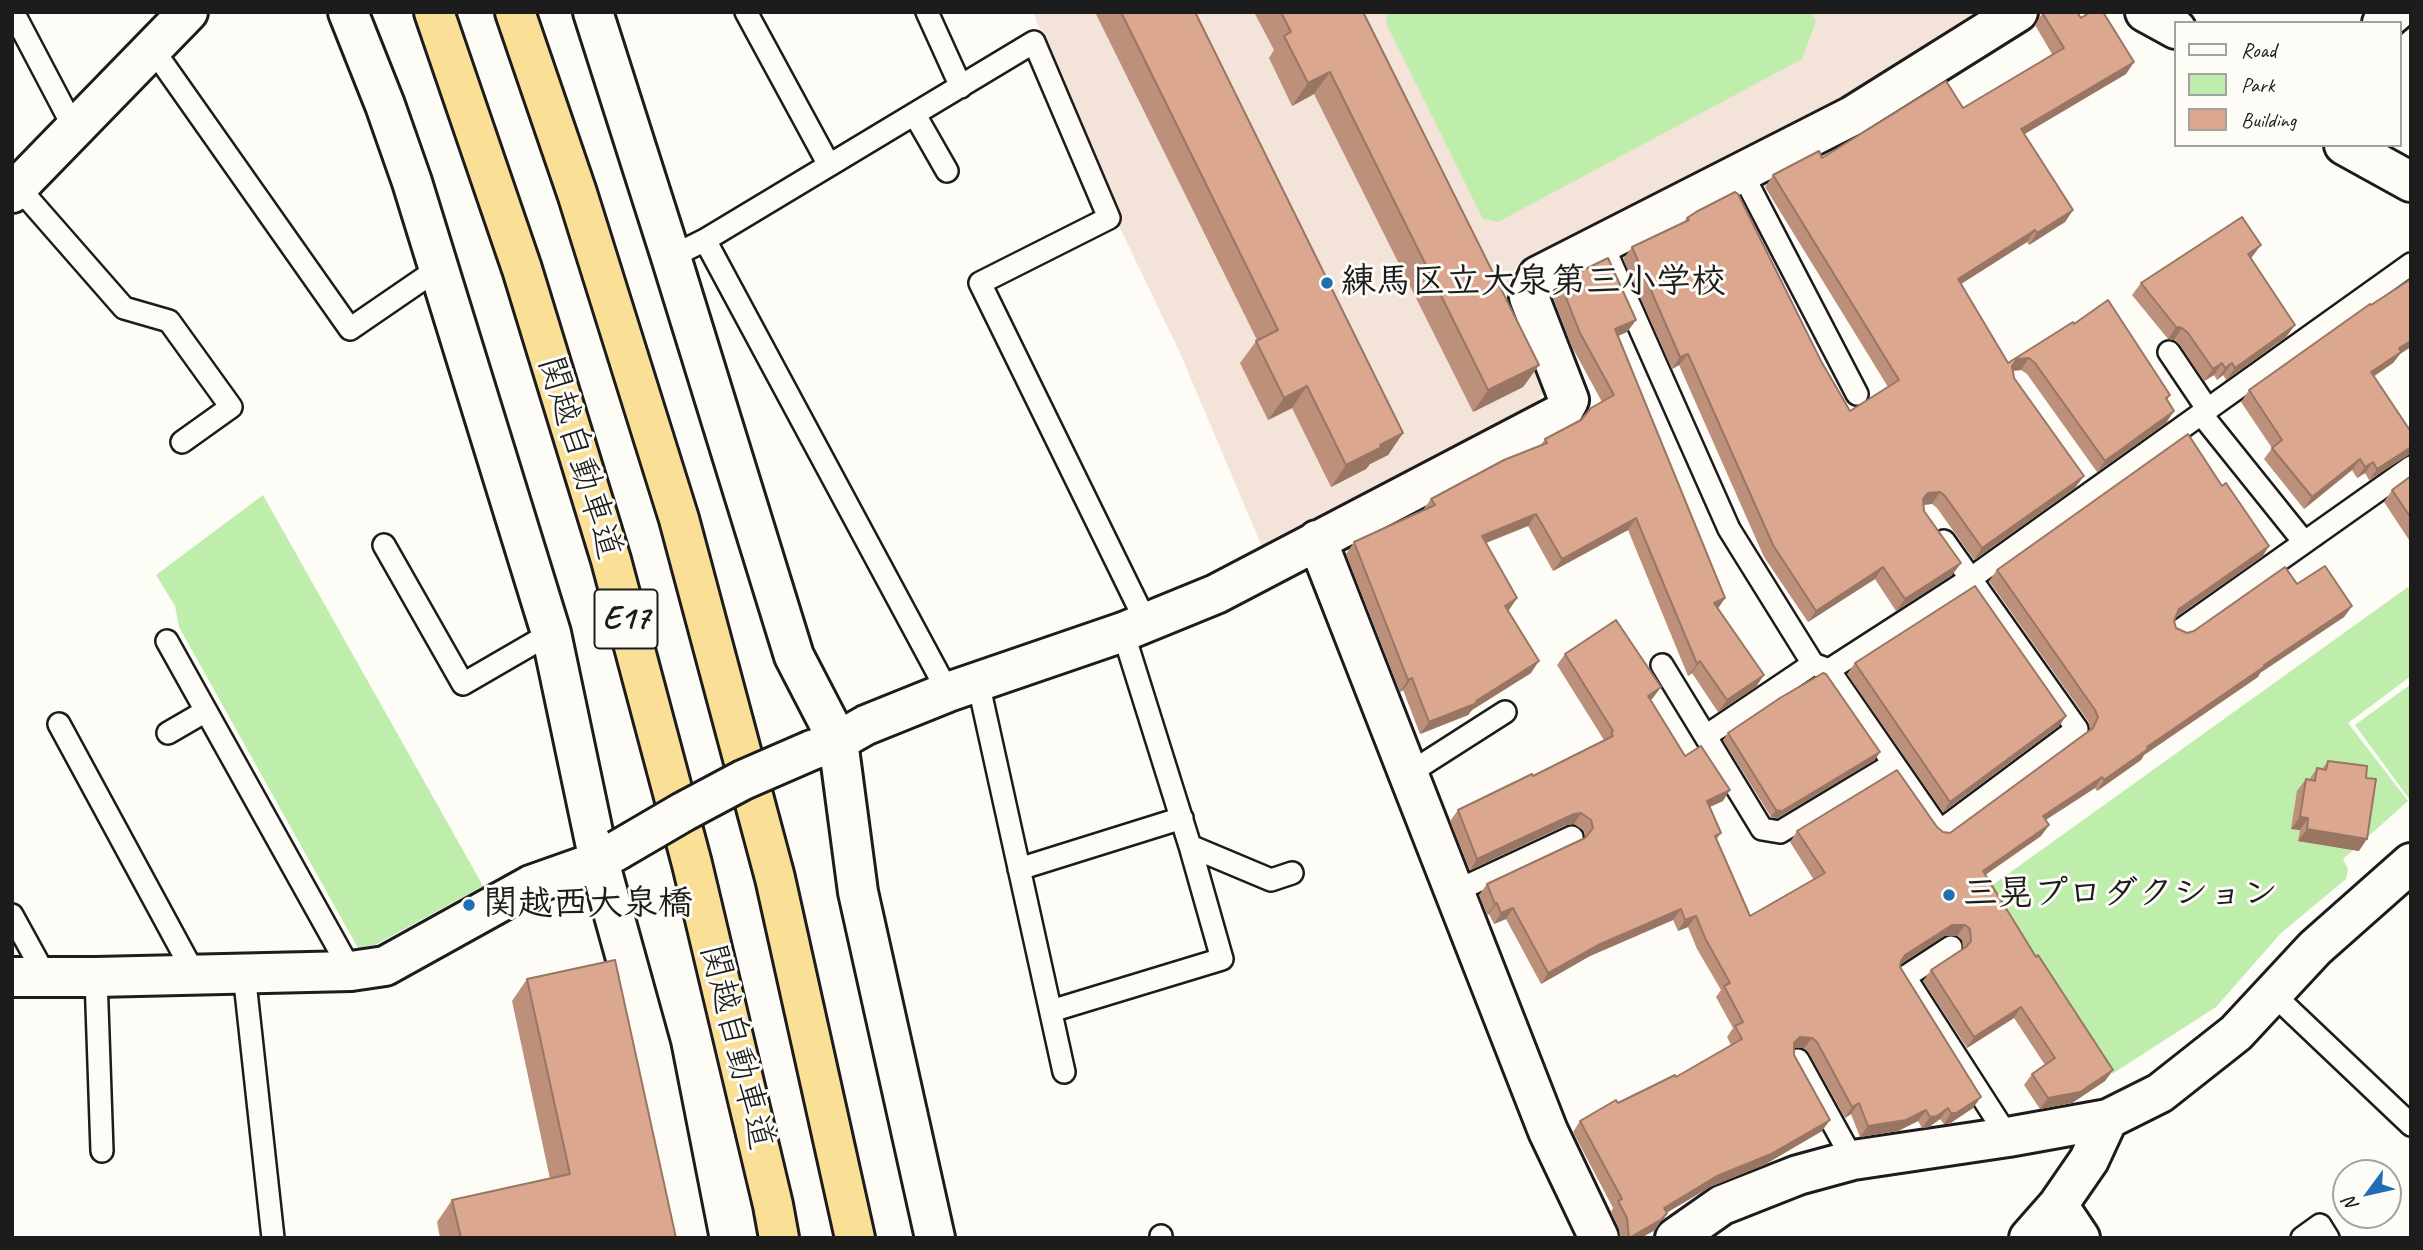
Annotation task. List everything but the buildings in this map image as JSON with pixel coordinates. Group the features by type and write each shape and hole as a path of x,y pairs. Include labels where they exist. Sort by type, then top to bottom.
{"highway":[{"name":"関越自動車道","path":"434,12 522,269 611,560 692,864 774,1205 779,1238"},
{"name":"E17","path":"515,12 577,193 679,519 775,878 855,1238"}],"street":[{"path":"15,190 188,12"},
{"path":"348,12 385,105 439,268 551,633 609,856 688,1238"},
{"path":"593,12 688,249 794,656 825,745 935,1238"},
{"path":"29,977 351,971 385,966 531,885 609,856 743,780 866,725 963,687 1134,627 1216,594 1562,413 1569,400 1528,297 1538,276 1852,116 2018,12"},
{"path":"2145,12 2174,28"},
{"path":"2348,147 2411,182"},
{"path":"1317,540 1548,1131 1599,1238"},
{"path":"1675,1238 1722,1205 1798,1175 1853,1160 2108,1119 2160,1093 2236,1033 2315,948 2411,863"},
{"path":"2029,1238 2058,1205 2089,1160 2108,1119"},
{"path":"2058,1205 2080,1238"}],"lane":[{"path":"13,12 75,130"},
{"path":"746,12 829,165"},
{"path":"927,12 961,88"},
{"path":"1051,1011 1222,960 1182,818 1134,627 980,283 1109,218 1034,42 688,249 963,687 1019,869 1064,1072"},
{"path":"152,48 350,329 439,268"},
{"path":"915,115 947,171"},
{"path":"1741,171 1857,394"},
{"path":"15,190 124,308 169,321 231,407 182,442"},
{"path":"1602,243 1729,529 1821,667 1940,831 2077,729 1934,526"},
{"path":"1706,736 1970,579 2411,264"},
{"path":"2169,352 2205,413 2304,542"},
{"path":"2179,631 2411,467"},
{"path":"2078,470 2094,491"},
{"path":"384,545 463,684 551,633"},
{"path":"167,641 351,971"},
{"path":"1662,665 1762,829 1780,832 1892,764"},
{"path":"168,733 206,711"},
{"path":"1408,774 1504,712"},
{"path":"59,724 195,975"},
{"path":"1019,869 1182,818"},
{"path":"1454,892 1572,837"},
{"path":"1190,846 1271,880 1292,873"},
{"path":"12,915 29,977"},
{"path":"1951,947 1905,976 2008,1137"},
{"path":"244,973 273,1238"},
{"path":"96,977 102,1151"},
{"path":"2273,994 2411,1125"},
{"path":"1798,1059 1853,1160"},
{"path":"2302,1238 2320,1225 2328,1238"}],"shaded area":[{"name":"練馬区立大泉第三小学校","path":"1033,12 1976,12 1979,20 1846,101 1516,267 1501,299 1543,392 1532,413 1263,549 1180,353 1120,228"}],"green space":[{"path":"1388,12 1811,12 1816,21 1802,59 1498,222 1483,219 1386,23"},
{"path":"263,495 483,886 375,945 358,948 179,627 175,606 156,575"},
{"path":"2408,587 2411,591 2411,676 2348,723 2408,801 2343,859 2348,869 2346,879 2281,933 2216,1007 2112,1074 1987,889"},
{"path":"2411,684 2411,799 2410,800 2355,725"}],"place":[{"name":"練馬区立大泉第三小学校","path":"1327,283"},
{"name":"三晃プロダクション","path":"1949,895"},
{"name":"関越西大泉橋","path":"469,905"}]}
